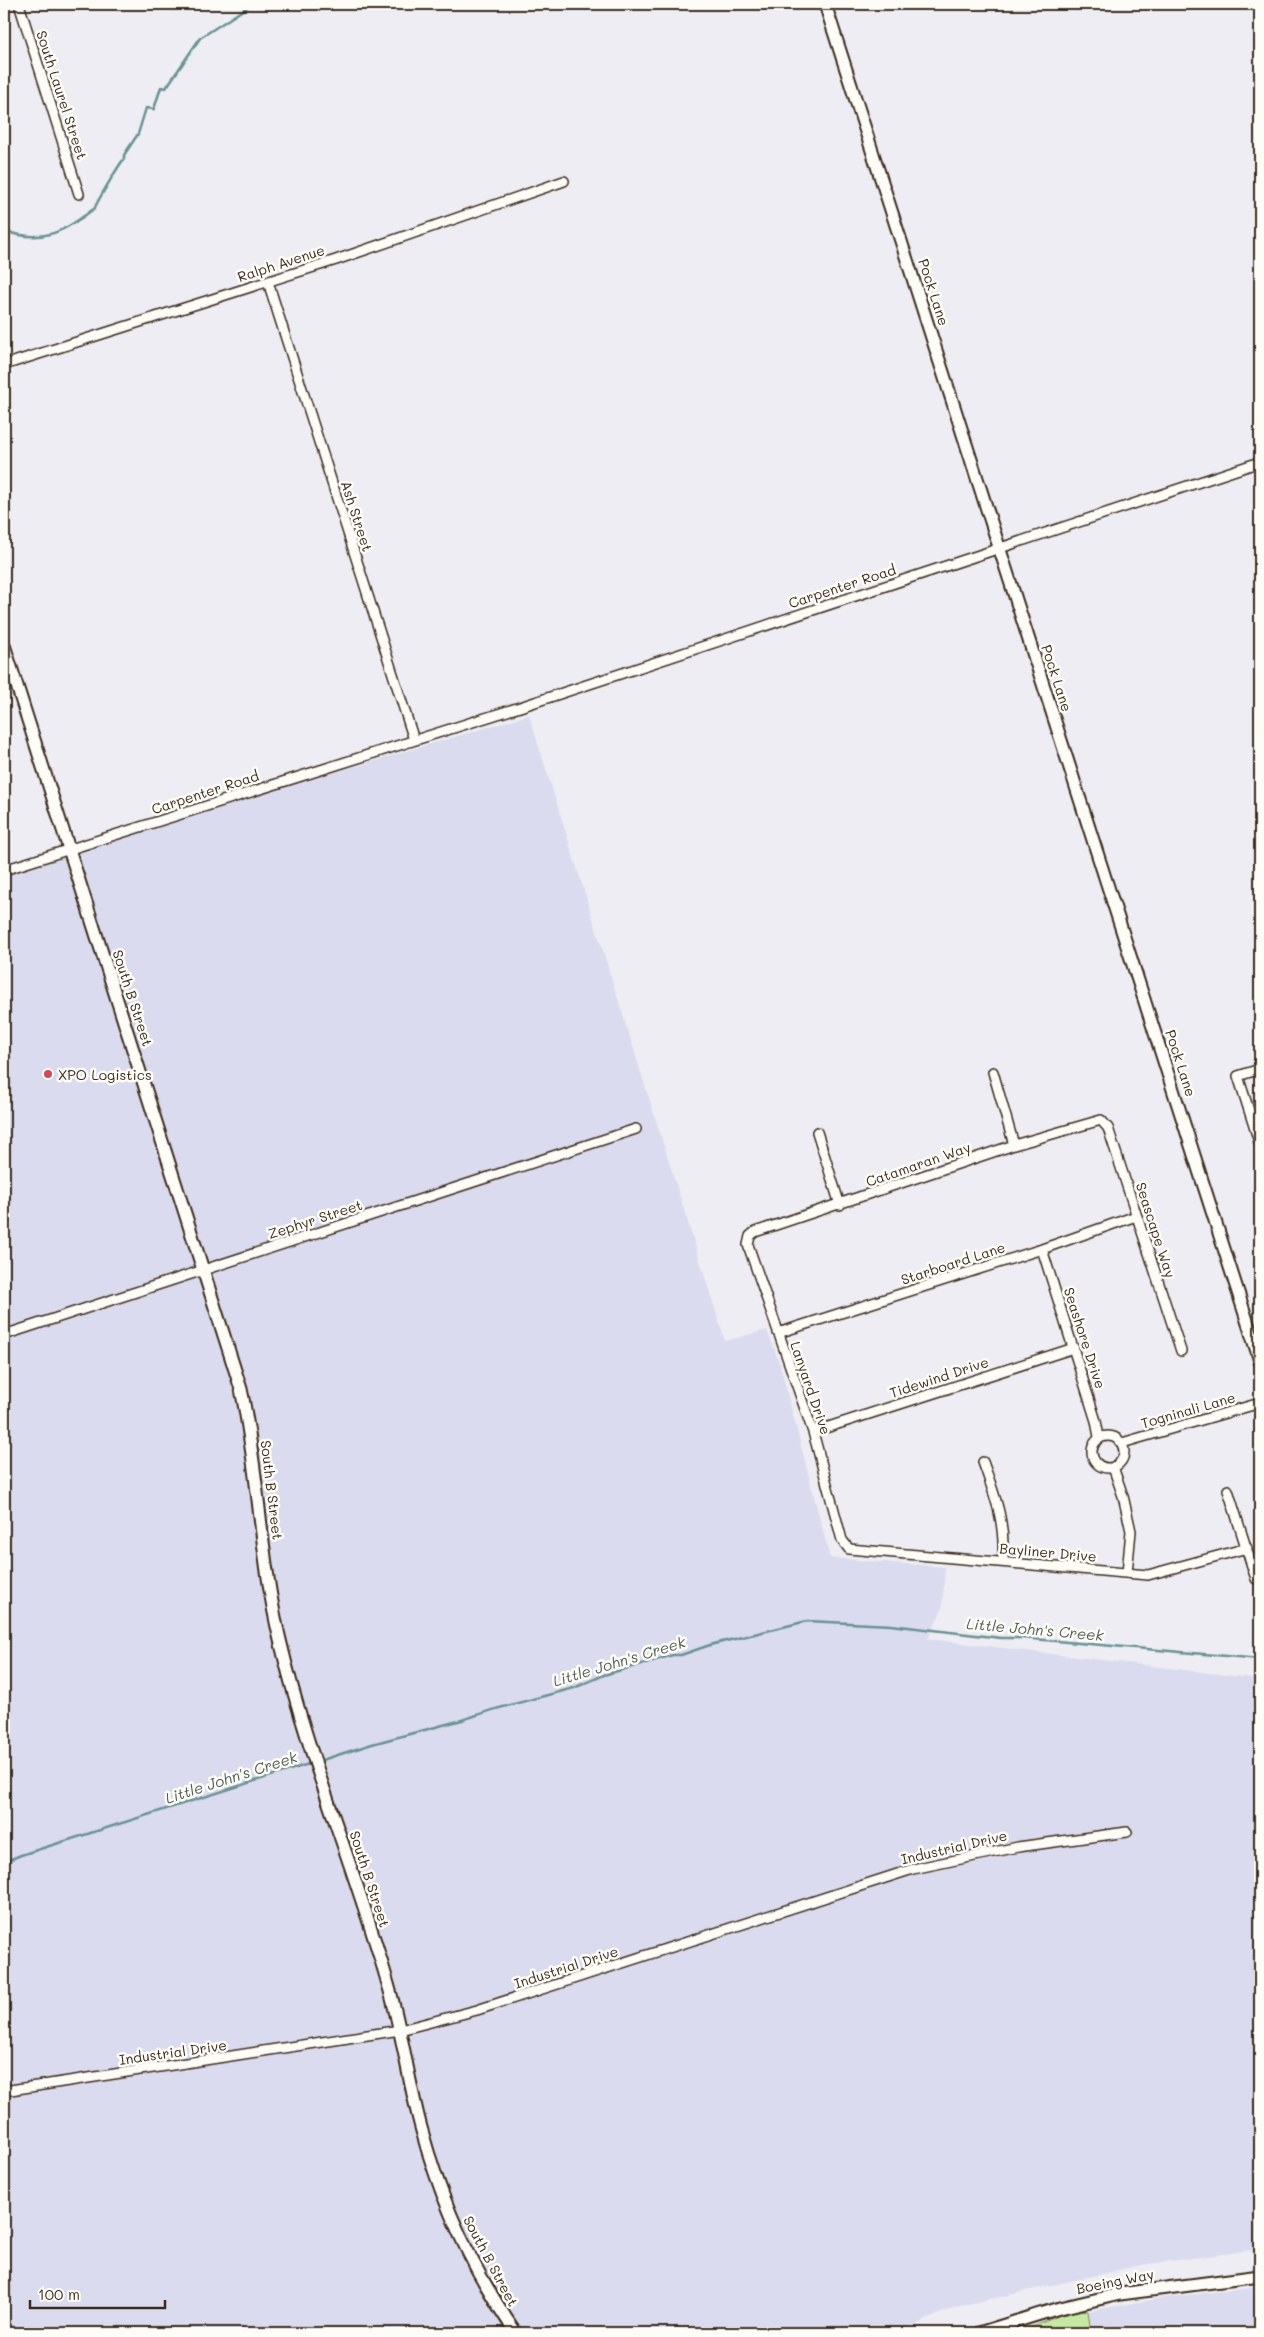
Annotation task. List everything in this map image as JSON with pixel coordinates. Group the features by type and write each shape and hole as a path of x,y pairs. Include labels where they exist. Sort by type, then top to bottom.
{"street":[{"name":"South Laurel Street","path":"19,4 79,194"},
{"name":"Pock Lane","path":"825,4 1260,1361"},
{"name":"Ralph Avenue","path":"4,365 268,282 564,181"},
{"name":"Ash Street","path":"268,282 414,740"},
{"name":"Carpenter Road","path":"4,870 414,740 1260,462"},
{"name":"South B Street","path":"4,645 8,670 70,849 230,1354 245,1408 272,1602 280,1640 310,1747 387,1982 400,2030 421,2128 442,2197 483,2282 516,2333"},
{"path":"1260,1069 1238,1076 1260,1145"},
{"path":"993,1072 1014,1145"},
{"name":"Catamaran Way","path":"749,1240 755,1232 1014,1145 1101,1120"},
{"name":"Seascape Way","path":"1101,1120 1108,1128 1181,1351"},
{"name":"Zephyr Street","path":"4,1335 636,1129"},
{"path":"817,1132 840,1205"},
{"name":"Starboard Lane","path":"778,1333 1136,1216"},
{"name":"Lanyard Drive","path":"749,1240 748,1245 813,1432 845,1545"},
{"name":"Seashore Drive","path":"1042,1248 1096,1421 1099,1438 1093,1444 1092,1453 1094,1460 1099,1466 1113,1467"},
{"name":"Tidewind Drive","path":"813,1432 1074,1348"},
{"name":"Togninali Lane","path":"1122,1443 1260,1403"},
{"path":"1099,1438 1106,1435 1116,1437 1125,1449 1122,1461 1113,1467 1123,1496 1131,1531 1127,1573"},
{"path":"983,1462 1001,1515 1004,1537 1003,1562"},
{"path":"1228,1490 1256,1579"},
{"name":"Bayliner Drive","path":"845,1545 855,1550 1148,1575 1159,1574 1247,1548"},
{"name":"Industrial Drive","path":"4,2091 400,2030 477,2010 913,1869 1018,1847 1128,1832"},
{"name":"Boeing Way","path":"979,2333 1056,2309 1120,2294 1260,2276"}],"shaded area":[{"path":"529,715 725,1341 767,1330 780,1365 830,1558 945,1567 942,1609 928,1639 1260,1679 1260,2249 1141,2265 955,2307 897,2333 4,2333 4,870"},
{"path":"1260,2287 1260,2333 1091,2333 1088,2311 1162,2298"}],"green space":[{"path":"1074,2309 1088,2311 1091,2333 1019,2333"}],"waterway":[{"path":"4,231 18,235 42,236 73,224 95,208 124,159 124,155 138,134 146,108 154,109 161,87 166,88 200,38 252,4"},
{"name":"Little John's Creek","path":"319,1761 372,1744 574,1688 604,1675 673,1655 681,1655 710,1645 807,1621 891,1625 1001,1638 1022,1638 1260,1659"},
{"name":"Little John's Creek","path":"4,1862 312,1763"}],"place":[{"name":"XPO Logistics","path":"48,1074"}]}
